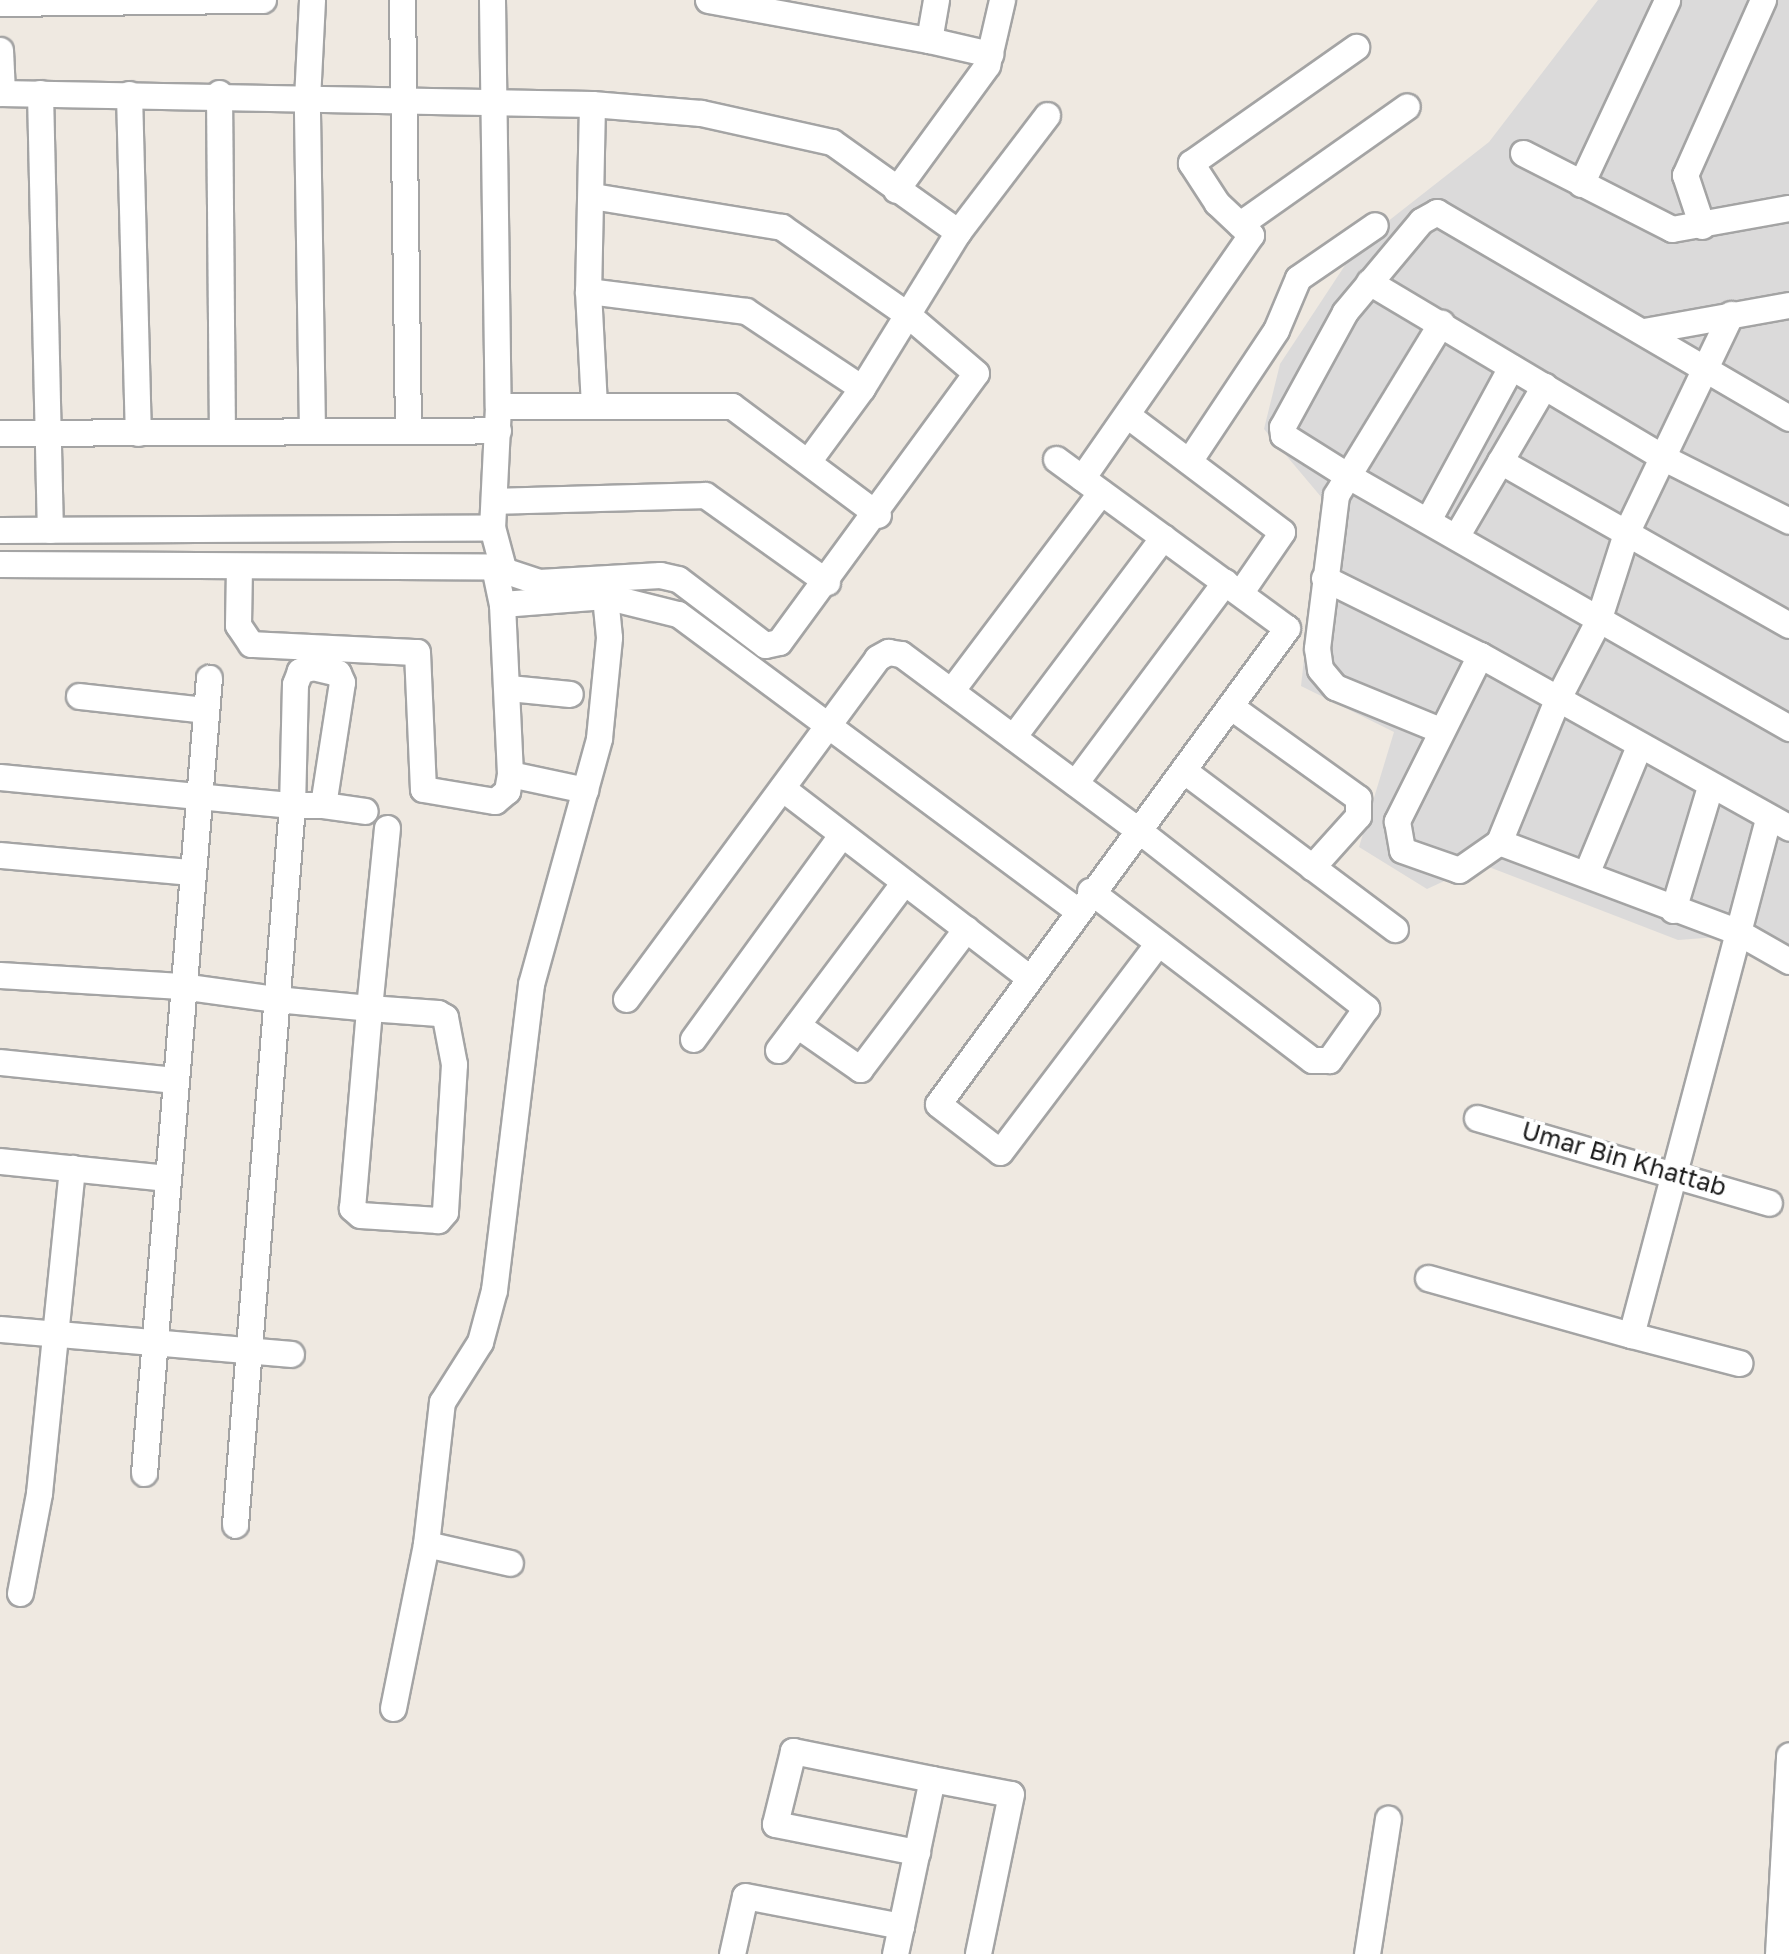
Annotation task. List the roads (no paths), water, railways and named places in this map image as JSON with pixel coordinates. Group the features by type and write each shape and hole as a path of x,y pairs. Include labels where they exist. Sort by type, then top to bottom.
{"street":[{"path":"0,3 263,0"},
{"path":"312,0 307,98 312,432"},
{"path":"402,0 408,430"},
{"path":"239,567 238,625 252,644 417,652 424,789 495,802 507,791 509,688 492,528 498,418 492,0"},
{"path":"708,0 990,54"},
{"path":"930,40 936,0"},
{"path":"896,190 990,54 1002,0"},
{"path":"1581,184 1667,0"},
{"path":"1702,226 1685,175 1763,0"},
{"path":"951,691 1091,485 1127,415 1251,235 1191,163 1356,47"},
{"path":"0,50 1,93 219,94 592,104 701,114 812,135 958,232"},
{"path":"40,93 50,530"},
{"path":"129,94 138,433"},
{"path":"219,94 222,432"},
{"path":"592,104 588,291 594,406"},
{"path":"1240,224 1406,106"},
{"path":"809,460 862,388 958,232 1047,115"},
{"path":"1522,153 1661,226 1702,226 1789,208"},
{"path":"0,564 498,568 539,582 678,579 764,645 789,632 976,377 908,315 764,220 592,196"},
{"path":"1789,418 1448,213 1421,221 1369,282 1314,361 1282,427 1283,436 1345,474 1789,728"},
{"path":"1188,461 1276,330 1298,278 1375,225"},
{"path":"1369,282 1662,458 1789,521"},
{"path":"588,291 746,311 862,388"},
{"path":"1644,331 1731,314 1785,309"},
{"path":"1480,655 1397,821 1397,845 1450,870 1499,842 1556,702 1598,621 1626,532 1709,370 1731,314"},
{"path":"1440,730 1351,696 1325,677 1317,659 1336,494 1441,323"},
{"path":"1428,520 1511,367"},
{"path":"1457,535 1544,386"},
{"path":"0,433 408,430 594,406 732,406 878,515"},
{"path":"1075,783 1282,532 1127,415"},
{"path":"1056,459 1287,628 1083,900 938,1104 1000,1152 1158,943"},
{"path":"1500,461 1789,625"},
{"path":"494,501 705,496 827,582"},
{"path":"0,530 492,528"},
{"path":"1013,737 1162,536"},
{"path":"1324,578 1480,655 1556,702 1779,824 1736,930 1631,1335"},
{"path":"502,604 605,596 678,614 830,723 1083,900 1158,943 1312,1060 1329,1060 1366,1008 1075,783 901,654 888,652 830,723 626,999"},
{"path":"392,1708 426,1544 442,1402 486,1326 507,1209 523,1020 600,738 608,637 605,596"},
{"path":"235,1525 292,805 295,684 300,671 312,667 338,673 342,682 323,805"},
{"path":"144,1473 196,792 209,678"},
{"path":"509,688 570,694"},
{"path":"79,696 205,710"},
{"path":"1230,706 1358,798 1358,816 1312,867"},
{"path":"1586,874 1639,746"},
{"path":"1183,770 1395,930"},
{"path":"510,774 585,790"},
{"path":"0,777 196,792 366,811"},
{"path":"1673,910 1710,786"},
{"path":"782,788 1030,978"},
{"path":"0,976 182,986 276,999 369,1008 438,1013 450,1022 452,1109 445,1212 438,1220 360,1216 352,1208 369,1008 387,828"},
{"path":"693,1038 842,834"},
{"path":"1499,842 1673,910 1736,930 1789,961"},
{"path":"0,855 190,872"},
{"path":"778,1050 904,882"},
{"path":"796,1026 860,1069 966,930"},
{"path":"0,1062 174,1080"},
{"name":"Umar Bin Khattab","path":"1477,1118 1769,1203"},
{"path":"0,1161 167,1178"},
{"path":"20,1593 39,1493 72,1168"},
{"path":"1428,1278 1739,1364"},
{"path":"0,1329 154,1339 291,1354"},
{"path":"426,1544 510,1564"},
{"path":"916,1852 774,1824 793,1751 1011,1794 978,1954"},
{"path":"1778,1954 1789,1755"},
{"path":"895,1954 932,1778"},
{"path":"1367,1954 1388,1820"},
{"path":"732,1954 745,1896 901,1926"}]}
